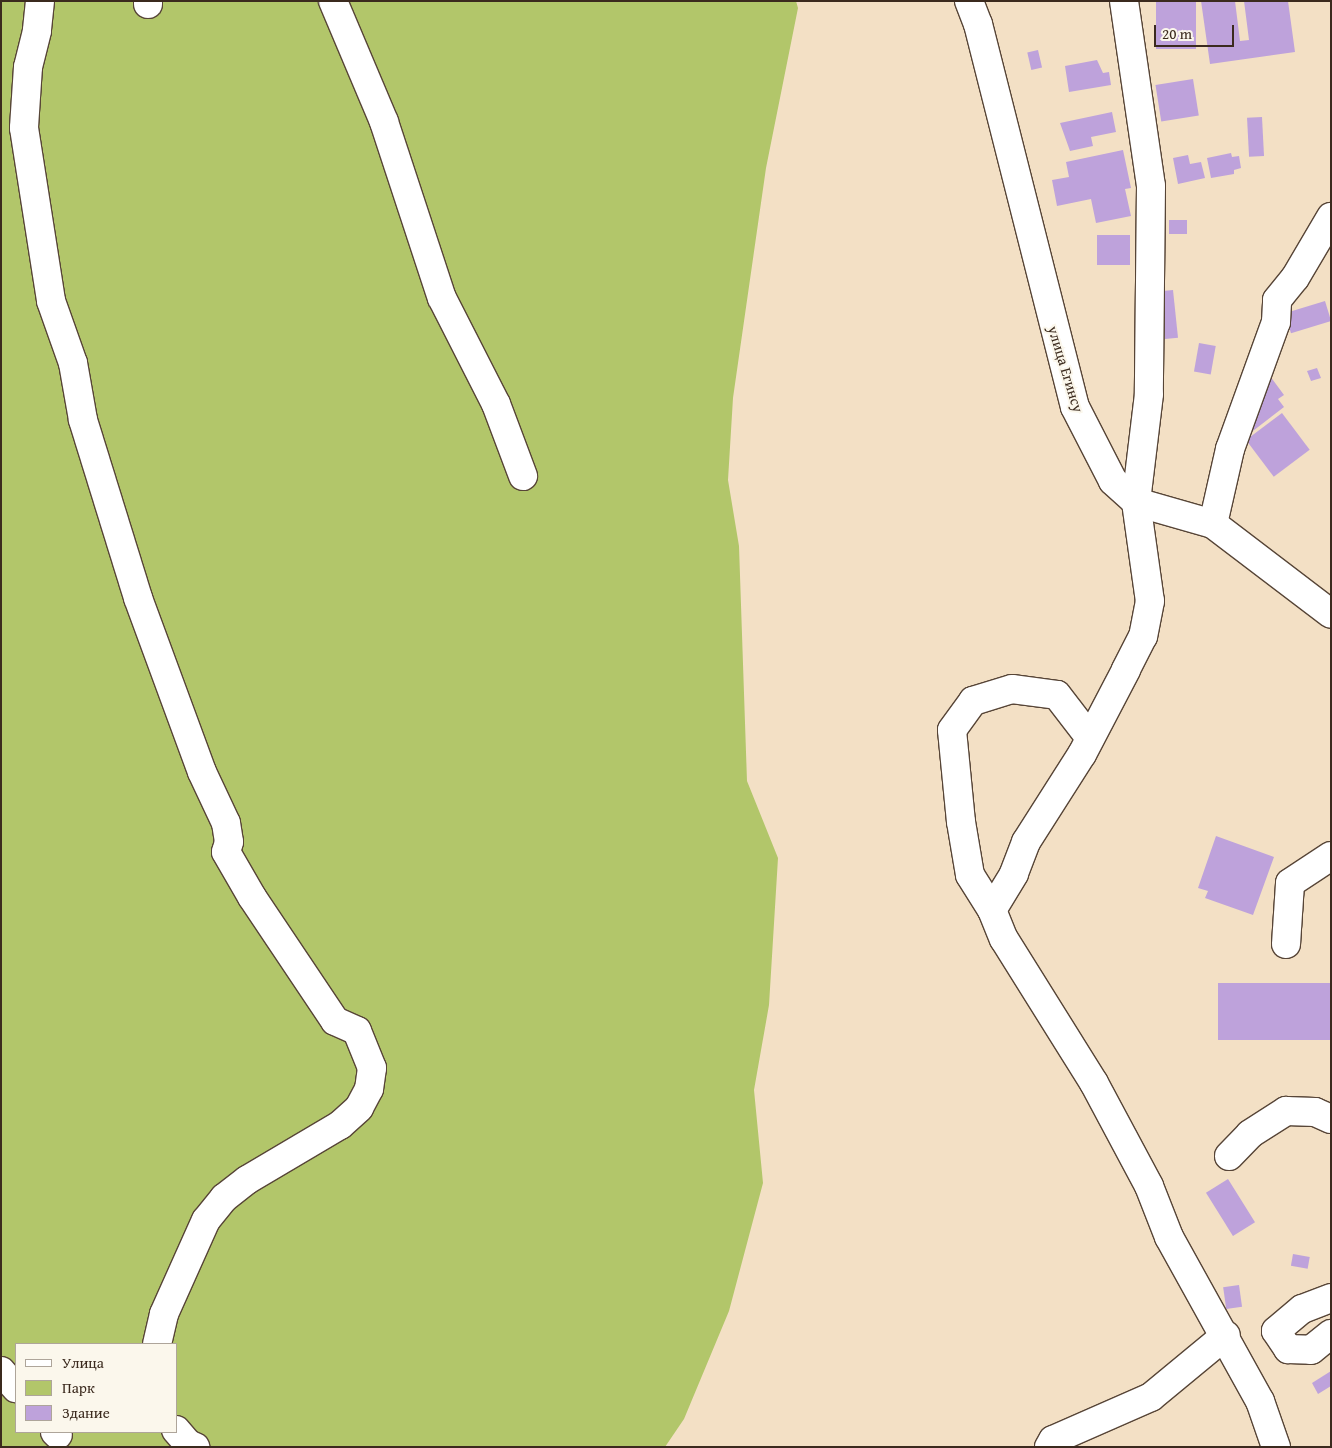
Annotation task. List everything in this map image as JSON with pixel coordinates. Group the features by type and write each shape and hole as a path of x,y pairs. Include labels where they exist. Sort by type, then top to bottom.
{"street":[{"path":"40,1 37,31 28,67 24,128 51,302 72,363 83,420 138,598 202,772 226,823 229,842 226,852 252,897 335,1021 356,1032 372,1068 369,1089 359,1108 340,1125 247,1180 224,1198 206,1220 164,1314 157,1343"},
{"path":"333,1 384,122 442,298 496,404 523,476"},
{"name":"улица Егинсу","path":"969,1 978,24 1074,407 1113,481 1136,502 1213,524 1331,614"},
{"path":"992,910 1014,874 1026,842 1090,738 1143,636 1150,601 1136,502 1149,394 1151,186 1124,1"},
{"path":"1213,524 1230,449 1276,322 1277,300 1295,278 1331,217"},
{"path":"1090,738 1057,695 1012,689 973,701 952,730 961,822 970,875 992,910 1004,939 1094,1083 1149,1186 1169,1237 1226,1335 1260,1402 1276,1447"},
{"path":"1286,944 1290,883 1331,856"},
{"path":"1229,1156 1250,1134 1286,1111 1315,1112 1331,1119"},
{"path":"1331,1298 1302,1309 1276,1331 1288,1349 1311,1350 1331,1334"},
{"path":"1049,1447 1053,1440 1151,1397 1226,1335"},
{"path":"1,1370 15,1387"},
{"path":"178,1432 188,1444 195,1447"}],"green space":[{"path":"1,1 796,1 798,8 766,168 733,398 728,480 739,546 747,781 778,858 769,1005 754,1090 763,1183 729,1311 684,1419 665,1447 1,1447"}],"building":[{"path":"1156,1 1196,1 1196,49 1156,49"},
{"path":"1201,1 1235,1 1240,41 1249,40 1244,1 1288,1 1295,52 1210,64"},
{"path":"1038,50 1042,68 1031,70 1027,52"},
{"path":"1097,60 1103,73 1109,72 1111,85 1069,92 1065,66"},
{"path":"1193,79 1199,116 1161,121 1155,85"},
{"path":"1112,112 1116,132 1091,137 1093,146 1070,151 1060,123"},
{"path":"1262,117 1264,156 1249,157 1247,118"},
{"path":"1123,150 1131,188 1125,189 1131,216 1096,223 1091,199 1057,206 1052,180 1069,177 1066,162"},
{"path":"1231,153 1232,157 1239,156 1241,168 1234,170 1234,174 1211,178 1207,158"},
{"path":"1188,155 1190,164 1201,162 1205,178 1178,184 1173,158"},
{"path":"1169,220 1187,220 1187,234 1169,234"},
{"path":"1097,235 1130,235 1130,265 1097,265"},
{"path":"1173,290 1178,338 1165,339 1160,291"},
{"path":"1325,301 1331,321 1291,333 1285,313"},
{"path":"1199,343 1216,346 1211,375 1194,372"},
{"path":"1317,368 1321,378 1311,381 1307,371"},
{"path":"1270,376 1284,395 1278,399 1284,407 1249,434"},
{"path":"1282,413 1310,450 1274,477 1246,440"},
{"path":"1216,836 1274,857 1253,915 1205,898 1208,891 1198,888"},
{"path":"1218,983 1331,983 1331,1040 1218,1040"},
{"path":"1228,1179 1255,1222 1233,1236 1206,1193"},
{"path":"1293,1254 1310,1257 1308,1269 1291,1266"},
{"path":"1239,1285 1242,1307 1226,1309 1223,1287"},
{"path":"1331,1371 1331,1386 1318,1394 1312,1383"}]}
